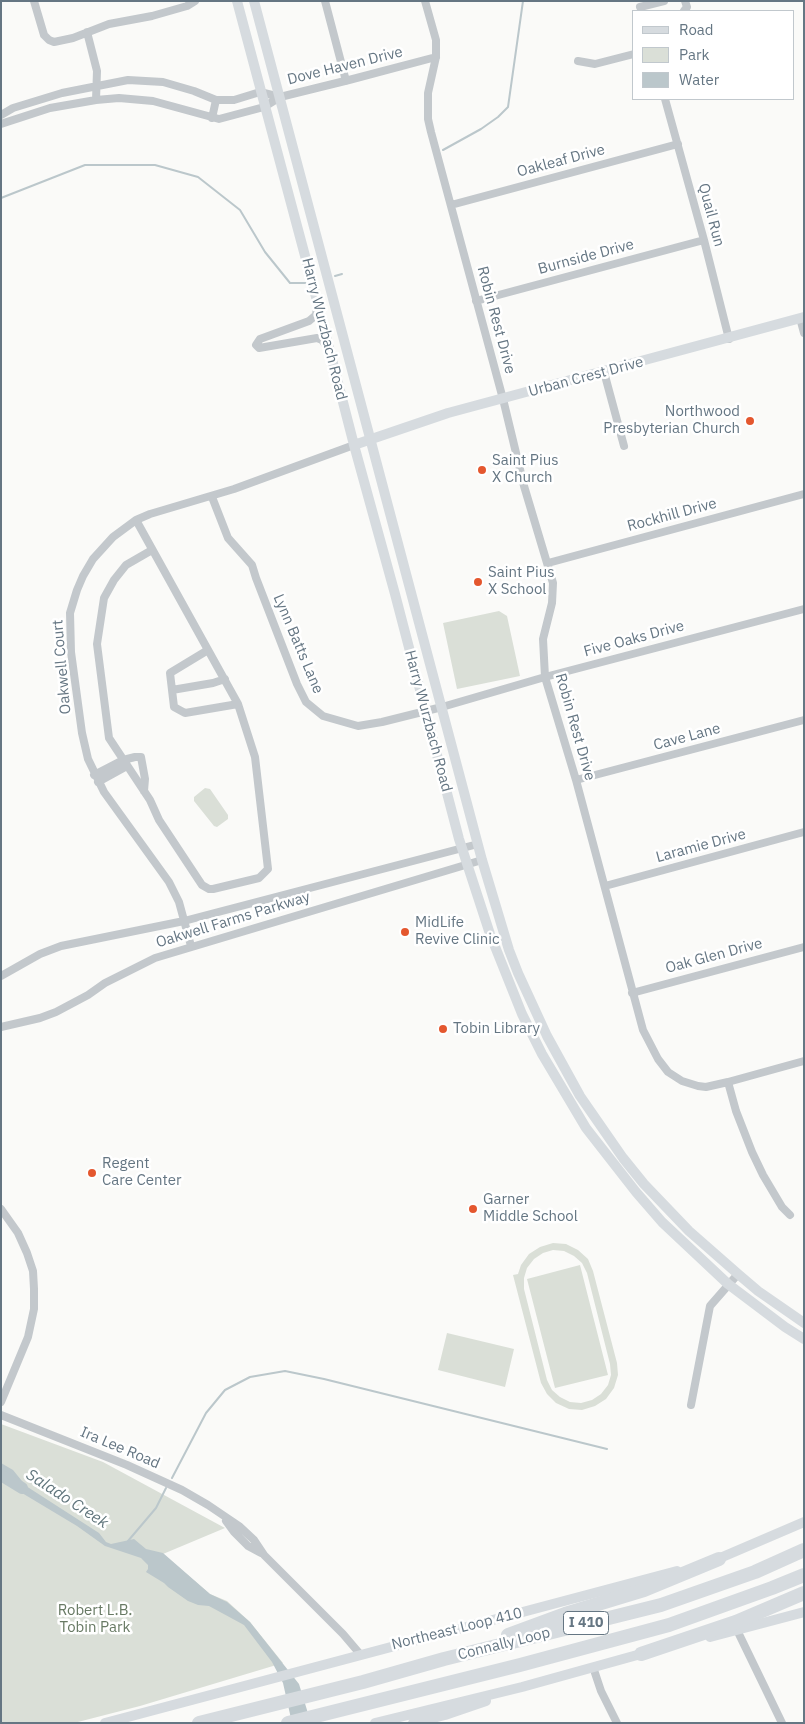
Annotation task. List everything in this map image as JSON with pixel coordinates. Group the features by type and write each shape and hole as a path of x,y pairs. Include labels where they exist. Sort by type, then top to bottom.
{"highway":[{"name":"Connally Loop","path":"199,1723 661,1605 755,1572 804,1550"},
{"path":"444,1659 565,1614 644,1590 719,1559"},
{"name":"Connally Loop","path":"288,1723 669,1625 804,1575"},
{"path":"641,1654 736,1622 804,1592"}],"main road":[{"name":"Harry Wurzbach Road","path":"236,1 318,302 354,445 466,865 507,979 528,1028 586,1128 636,1192 662,1222 728,1284 804,1339"},
{"name":"Harry Wurzbach Road","path":"254,1 482,860 518,973 548,1036 584,1102 623,1158 644,1184 689,1231 738,1274 758,1291 804,1323"},
{"name":"Urban Crest Drive","path":"354,445 448,413 802,318"},
{"path":"785,1327 804,1346"},
{"name":"Northeast Loop 410","path":"105,1723 719,1559 804,1522"},
{"path":"375,1723 522,1687 804,1612"},
{"path":"413,1723 475,1706 522,1687"}],"street":[{"path":"34,1 44,35 54,42 109,24 152,16 187,6 195,1"},
{"path":"325,1 346,81"},
{"name":"Robin Rest Drive","path":"425,1 436,40 436,57 428,94 428,119 503,399 524,486 553,583 553,593 543,639 545,677 576,780 643,1030 658,1059 668,1072 682,1081 698,1086 706,1087 728,1082 804,1061"},
{"path":"640,7 664,1"},
{"path":"87,32 94,57 96,100"},
{"path":"578,61 595,64 632,55"},
{"name":"Dove Haven Drive","path":"264,108 280,96 436,57"},
{"path":"1,114 31,102 62,93 128,80 163,82 216,100 234,100 260,92 280,96"},
{"path":"1,124 50,108 119,98 153,101 219,119 264,108"},
{"path":"212,118 216,100"},
{"path":"234,100 238,115"},
{"name":"Quail Run","path":"665,100 729,339"},
{"name":"Oakleaf Drive","path":"450,205 678,144"},
{"name":"Burnside Drive","path":"476,301 704,240"},
{"path":"318,302 316,315 309,321 260,339 256,345 259,348 317,338 322,340 330,352"},
{"path":"802,318 804,333"},
{"path":"285,330 288,342"},
{"path":"604,372 624,446"},
{"name":"Oakwell Court","path":"191,946 179,902 169,882 96,779 88,759 82,733 71,652 70,613 82,576 93,559 113,537 136,520 150,514 212,496 354,445"},
{"name":"Rockhill Drive","path":"548,563 804,494"},
{"name":"Lynn Batts Lane","path":"212,496 228,538 252,565 297,684 311,708 332,719 358,726 442,707"},
{"path":"136,520 238,704 256,757 268,869 259,878 213,889 202,885 159,820 150,800 109,738 97,644 104,598 114,580 126,565 152,550"},
{"name":"Five Oaks Drive","path":"442,707 545,677 804,609"},
{"path":"208,650 170,673 174,707 185,713 238,704"},
{"path":"172,690 225,679"},
{"name":"Cave Lane","path":"576,780 804,720"},
{"path":"96,779 135,757 141,757 145,779 144,791"},
{"name":"Laramie Drive","path":"605,886 804,832"},
{"name":"Oakwell Farms Parkway","path":"1,976 40,954 62,946 184,921 478,844"},
{"name":"Oakwell Farms Parkway","path":"1,1027 40,1018 56,1012 133,968 155,958 482,860"},
{"name":"Oak Glen Drive","path":"632,993 804,947"},
{"path":"497,955 510,950"},
{"path":"507,979 518,973"},
{"path":"555,1075 565,1069"},
{"path":"728,1082 736,1111 752,1152 782,1207 790,1216"},
{"path":"636,1192 644,1184"},
{"path":"1,1209 18,1233 27,1253 34,1289 34,1309 28,1337 1,1402"},
{"path":"691,1405 709,1312 717,1296 738,1274"},
{"name":"Ira Lee Road","path":"1,1415 108,1457 182,1490 208,1505 239,1526 254,1540 264,1555 343,1634 360,1654"},
{"path":"737,1630 782,1723"},
{"path":"593,1667 601,1690 617,1723"}],"green space":[{"path":"499,611 507,616 520,676 457,689 443,623"},
{"path":"205,788 210,789 228,815 228,819 217,827 214,826 194,801 194,797"},
{"path":"553,1243 566,1244 578,1250 588,1259 593,1271 617,1363 618,1375 614,1388 606,1399 595,1406 582,1410 569,1409 556,1403 547,1394 541,1383 513,1275 518,1274 521,1265 529,1254 540,1247","holes":["553,1250 564,1251 582,1263 587,1273 610,1364 611,1375 608,1385 601,1394 592,1400 581,1403 570,1402 552,1390 547,1380 524,1289 524,1278 527,1268 534,1259 543,1253"]},
{"path":"580,1265 608,1375 555,1388 527,1279"},
{"path":"447,1333 514,1349 505,1387 438,1370"},
{"name":"Robert L.B. Tobin Park","path":"1,1424 103,1462 225,1528 163,1554 210,1594 227,1601 250,1622 283,1663 140,1706 74,1723 1,1723"}],"water":[{"path":"1,1463 13,1470 26,1486 99,1533 106,1542 111,1544 134,1539 146,1549 163,1553 210,1594 227,1602 250,1622 299,1684 311,1723 292,1723 283,1683 272,1662 244,1625 209,1606 198,1605 188,1601 146,1572 148,1565 141,1558 105,1546 77,1526 22,1493 1,1473"}],"waterway":[{"path":"443,150 481,129 508,107 523,1"},
{"path":"1,198 85,165 155,165 198,177 240,210 265,252 290,283 307,283"},
{"path":"335,276 342,274"},
{"path":"172,1478 206,1413 225,1390 250,1377 285,1371 607,1449"},
{"name":"Salado Creek","path":"1,1475 22,1488"},
{"path":"128,1541 156,1508 166,1488"}],"place":[{"name":"Northwood Presbyterian Church","path":"750,421"},
{"name":"Saint Pius X Church","path":"482,470"},
{"name":"Saint Pius X School","path":"478,582"},
{"name":"MidLife Revive Clinic","path":"405,932"},
{"name":"Tobin Library","path":"443,1029"},
{"name":"Regent Care Center","path":"92,1173"},
{"name":"Garner Middle School","path":"473,1209"}]}
